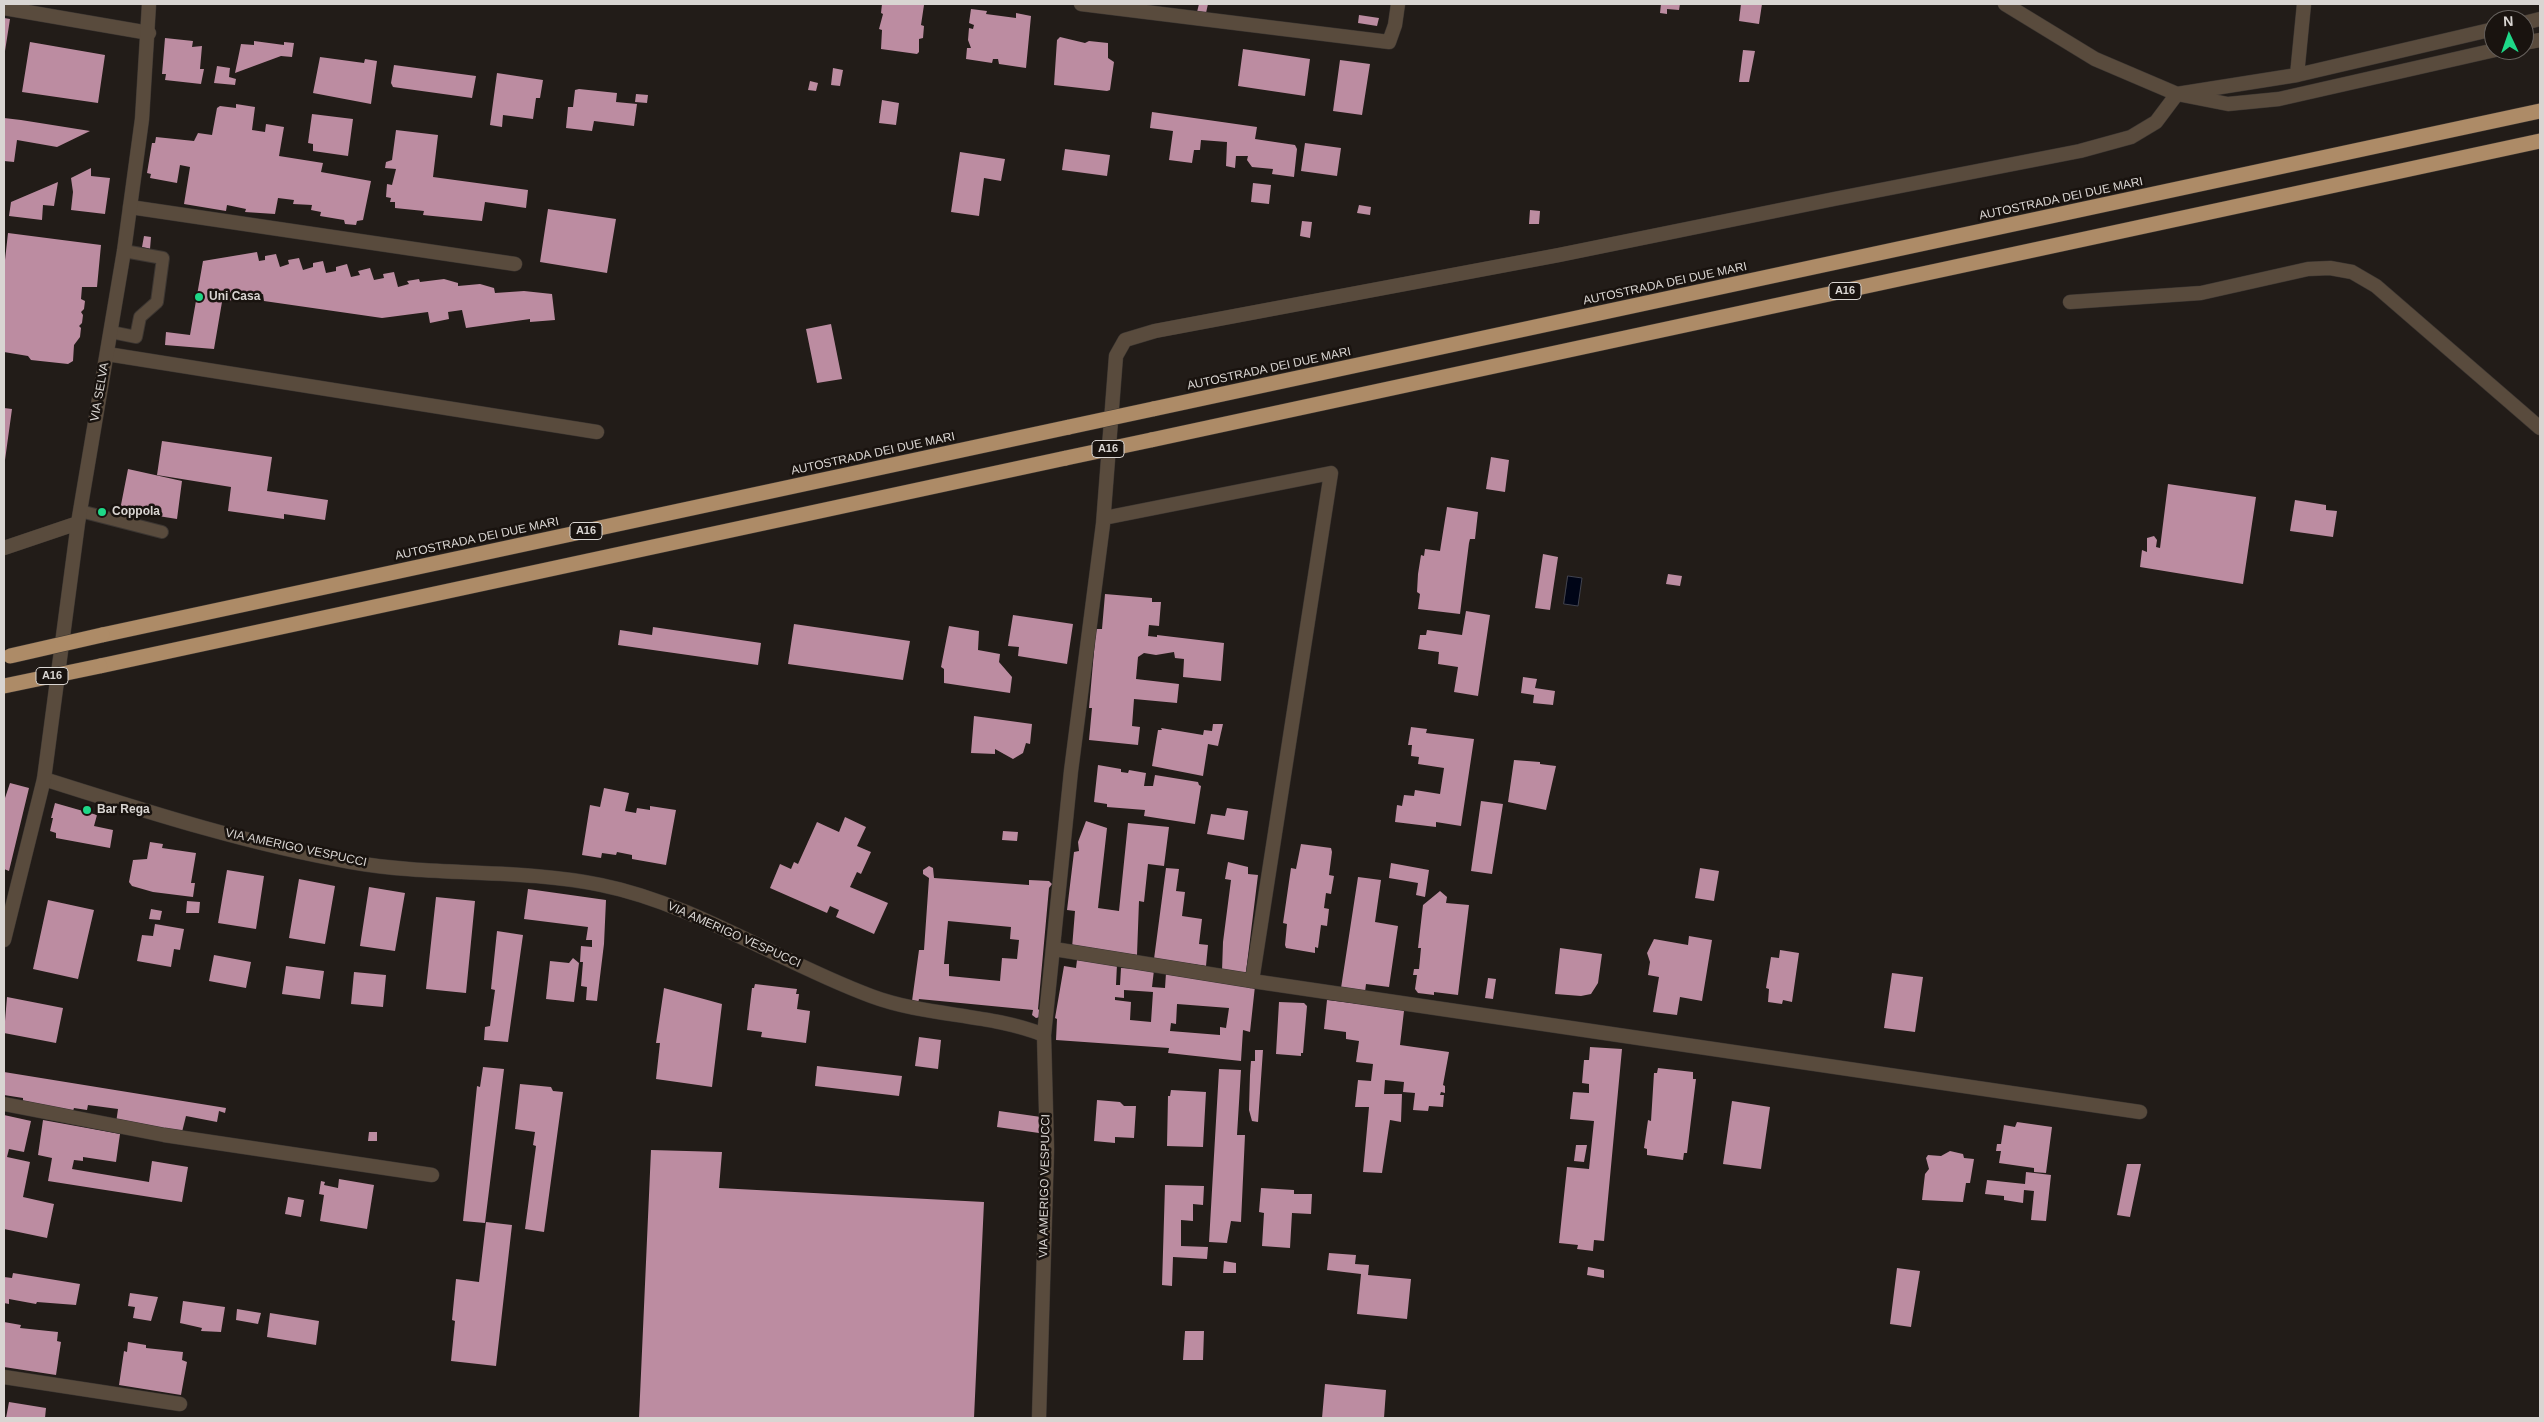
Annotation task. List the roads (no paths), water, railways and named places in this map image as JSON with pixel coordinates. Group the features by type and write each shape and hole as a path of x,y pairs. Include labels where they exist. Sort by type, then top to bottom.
{"highway":[{"name":"AUTOSTRADA DEI DUE MARI","path":"7,657 2540,111"},
{"name":"A16","path":"4,686 2540,141"}],"street":[{"name":"VIA SELVA","path":"4,940 44,780 79,517 124,251 142,118 150,4"},
{"path":"1081,4 1389,42 1395,25 1398,4"},
{"path":"2005,4 2095,58 2177,94 2228,104 2280,99 2484,53"},
{"path":"2297,75 2304,4"},
{"path":"4,8 149,33"},
{"path":"1044,1035 1071,771 1104,518 1116,356 1125,340 1155,331 1549,257 2080,151 2132,137 2156,122 2177,94 2297,75 2484,32"},
{"path":"130,207 515,264"},
{"path":"2070,302 2201,293 2308,269 2330,268 2352,272 2376,286 2540,428"},
{"path":"107,354 597,432"},
{"path":"1104,518 1331,473 1252,981"},
{"path":"4,548 79,517"},
{"name":"VIA AMERIGO VESPUCCI","path":"44,780 236,837 352,863 430,871 523,874 602,885 660,902 871,996 916,1010 998,1021 1044,1035 1047,1149 1039,1418"},
{"path":"1054,949 1252,981 2140,1112"},
{"path":"4,1104 164,1135 432,1175"},
{"path":"4,1377 180,1404"}],"lane":[{"path":"111,332 136,337 140,317 157,302 163,258 124,251"},
{"path":"79,517 162,532"}],"water":[{"path":"1568,576 1582,578 1578,606 1564,604"}],"place":[{"name":"Uni Casa","path":"199,297"},
{"name":"Coppola","path":"102,512"},
{"name":"Bar Rega","path":"87,810"}]}
